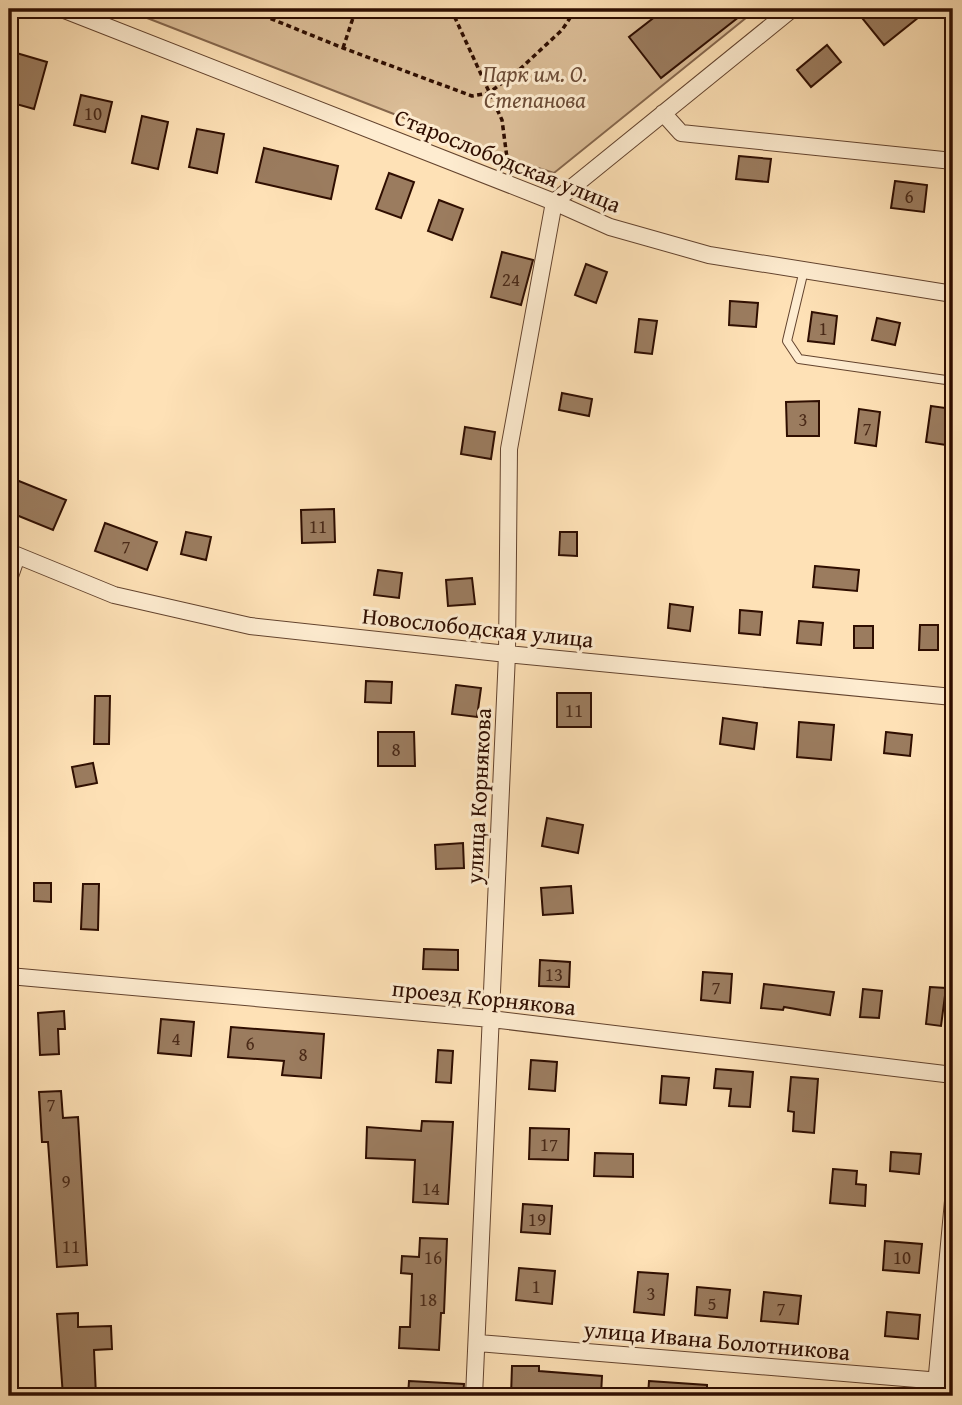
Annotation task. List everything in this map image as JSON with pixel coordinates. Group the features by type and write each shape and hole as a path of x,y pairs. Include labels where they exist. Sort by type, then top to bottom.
{"street":[{"name":"Старослободская улица","path":"62,9 554,202 610,227 709,255 953,294"},
{"path":"554,202 792,9"},
{"path":"663,113 681,133 953,161"},
{"name":"улица Корнякова","path":"474,1396 507,654 509,449 554,202"},
{"path":"9,579 13,554"},
{"name":"Новослободская улица","path":"13,554 114,595 250,626 953,697"},
{"name":"проезд Корнякова","path":"9,976 491,1019 953,1075"},
{"path":"936,1389 953,1201"},
{"name":"улица Ивана Болотникова","path":"478,1343 936,1389 953,1382"}],"lane":[{"path":"804,270 787,341 799,359 953,381"}],"path":[{"path":"247,9 472,96 489,93 520,69 562,30 576,9"},
{"path":"343,48 356,9"},
{"path":"451,9 502,120 507,158"}],"green space":[{"name":"Парк им. О. Степанова","path":"124,9 757,9 554,173 507,158"}],"building":[{"path":"665,9 749,9 661,78 629,37"},
{"path":"873,9 929,9 884,45 862,18"},
{"path":"827,45 841,62 811,87 797,70"},
{"path":"13,52 47,62 34,109 9,102 9,65"},
{"path":"81,95 112,102 105,132 74,125"},
{"path":"142,116 168,122 158,169 132,163"},
{"path":"197,129 224,134 217,173 189,167"},
{"path":"264,148 338,166 331,199 256,182"},
{"path":"739,156 771,159 768,182 736,179"},
{"path":"389,173 414,182 401,218 376,209"},
{"path":"895,181 927,185 924,212 891,208"},
{"path":"439,200 463,209 452,240 428,231"},
{"path":"502,252 533,260 521,305 491,297"},
{"path":"586,264 607,272 596,303 575,295"},
{"path":"730,301 758,303 756,327 729,325"},
{"path":"812,312 837,316 834,344 808,341"},
{"path":"877,318 900,323 895,345 872,340"},
{"path":"639,319 657,321 652,354 635,352"},
{"path":"562,393 592,399 589,416 559,410"},
{"path":"819,401 819,436 787,436 786,402"},
{"path":"931,406 953,409 953,446 926,442"},
{"path":"859,409 880,412 876,446 855,443"},
{"path":"465,427 495,432 491,459 461,454"},
{"path":"9,477 66,500 53,530 9,512"},
{"path":"334,509 335,542 302,543 301,510"},
{"path":"105,523 157,542 147,570 95,551"},
{"path":"186,532 211,537 206,560 181,554"},
{"path":"560,532 577,532 577,556 559,555"},
{"path":"815,566 859,570 857,591 813,587"},
{"path":"378,570 402,573 399,598 374,595"},
{"path":"472,578 475,604 448,606 446,580"},
{"path":"670,604 693,607 690,631 668,628"},
{"path":"740,610 762,612 760,635 739,633"},
{"path":"799,621 823,623 821,645 797,643"},
{"path":"920,625 938,625 938,650 919,650"},
{"path":"854,626 873,626 873,648 854,648"},
{"path":"366,681 392,682 391,703 365,702"},
{"path":"456,685 481,688 477,717 452,714"},
{"path":"557,693 591,693 591,727 557,727"},
{"path":"95,696 110,696 109,744 94,744"},
{"path":"723,718 757,723 754,749 720,744"},
{"path":"799,722 834,725 831,760 797,757"},
{"path":"378,732 414,732 415,766 378,766"},
{"path":"886,732 912,735 910,756 884,753"},
{"path":"93,763 97,783 76,787 72,767"},
{"path":"547,818 583,825 578,853 542,846"},
{"path":"463,843 464,868 436,869 435,845"},
{"path":"34,883 51,883 51,902 34,901"},
{"path":"83,884 99,884 98,930 81,929"},
{"path":"571,886 573,913 543,915 541,888"},
{"path":"424,949 458,950 458,970 423,969"},
{"path":"540,960 570,962 569,987 539,986"},
{"path":"703,972 732,974 730,1003 701,1000"},
{"path":"764,984 834,992 830,1015 784,1007 783,1010 761,1008"},
{"path":"930,987 946,988 941,1026 926,1024"},
{"path":"863,989 882,991 879,1018 860,1017"},
{"path":"64,1011 65,1029 58,1029 59,1054 40,1055 38,1013"},
{"path":"161,1019 194,1022 191,1056 158,1053"},
{"path":"231,1027 324,1034 321,1078 282,1075 284,1061 228,1057"},
{"path":"438,1050 453,1051 451,1083 436,1082"},
{"path":"531,1060 557,1062 555,1091 529,1089"},
{"path":"716,1069 753,1072 750,1107 729,1106 731,1089 714,1088"},
{"path":"662,1076 689,1078 686,1105 660,1103"},
{"path":"791,1077 818,1079 814,1133 793,1131 794,1112 788,1111"},
{"path":"61,1091 63,1118 78,1117 87,1265 57,1267 48,1142 42,1142 39,1092"},
{"path":"422,1121 453,1122 448,1204 413,1202 415,1160 366,1158 367,1127 421,1131"},
{"path":"530,1128 569,1129 568,1160 529,1159"},
{"path":"891,1152 921,1154 919,1174 890,1171"},
{"path":"595,1153 633,1154 633,1177 594,1176"},
{"path":"833,1169 857,1171 856,1184 866,1185 865,1206 830,1203"},
{"path":"523,1204 552,1206 550,1234 521,1232"},
{"path":"420,1238 447,1239 444,1313 441,1313 439,1350 399,1348 400,1327 410,1327 412,1274 401,1273 402,1256 419,1257"},
{"path":"885,1241 922,1244 919,1273 883,1270"},
{"path":"519,1268 555,1271 552,1304 516,1300"},
{"path":"638,1272 668,1274 664,1315 634,1312"},
{"path":"697,1287 730,1290 727,1318 695,1315"},
{"path":"764,1292 801,1296 798,1324 761,1321"},
{"path":"887,1312 920,1315 918,1339 885,1336"},
{"path":"78,1313 78,1327 111,1326 112,1349 94,1350 96,1396 63,1396 57,1314"},
{"path":"512,1366 539,1366 539,1371 602,1376 601,1395 539,1391 538,1396 511,1396"},
{"path":"409,1381 464,1384 463,1396 408,1396"},
{"path":"649,1381 707,1385 707,1396 648,1396"}]}
